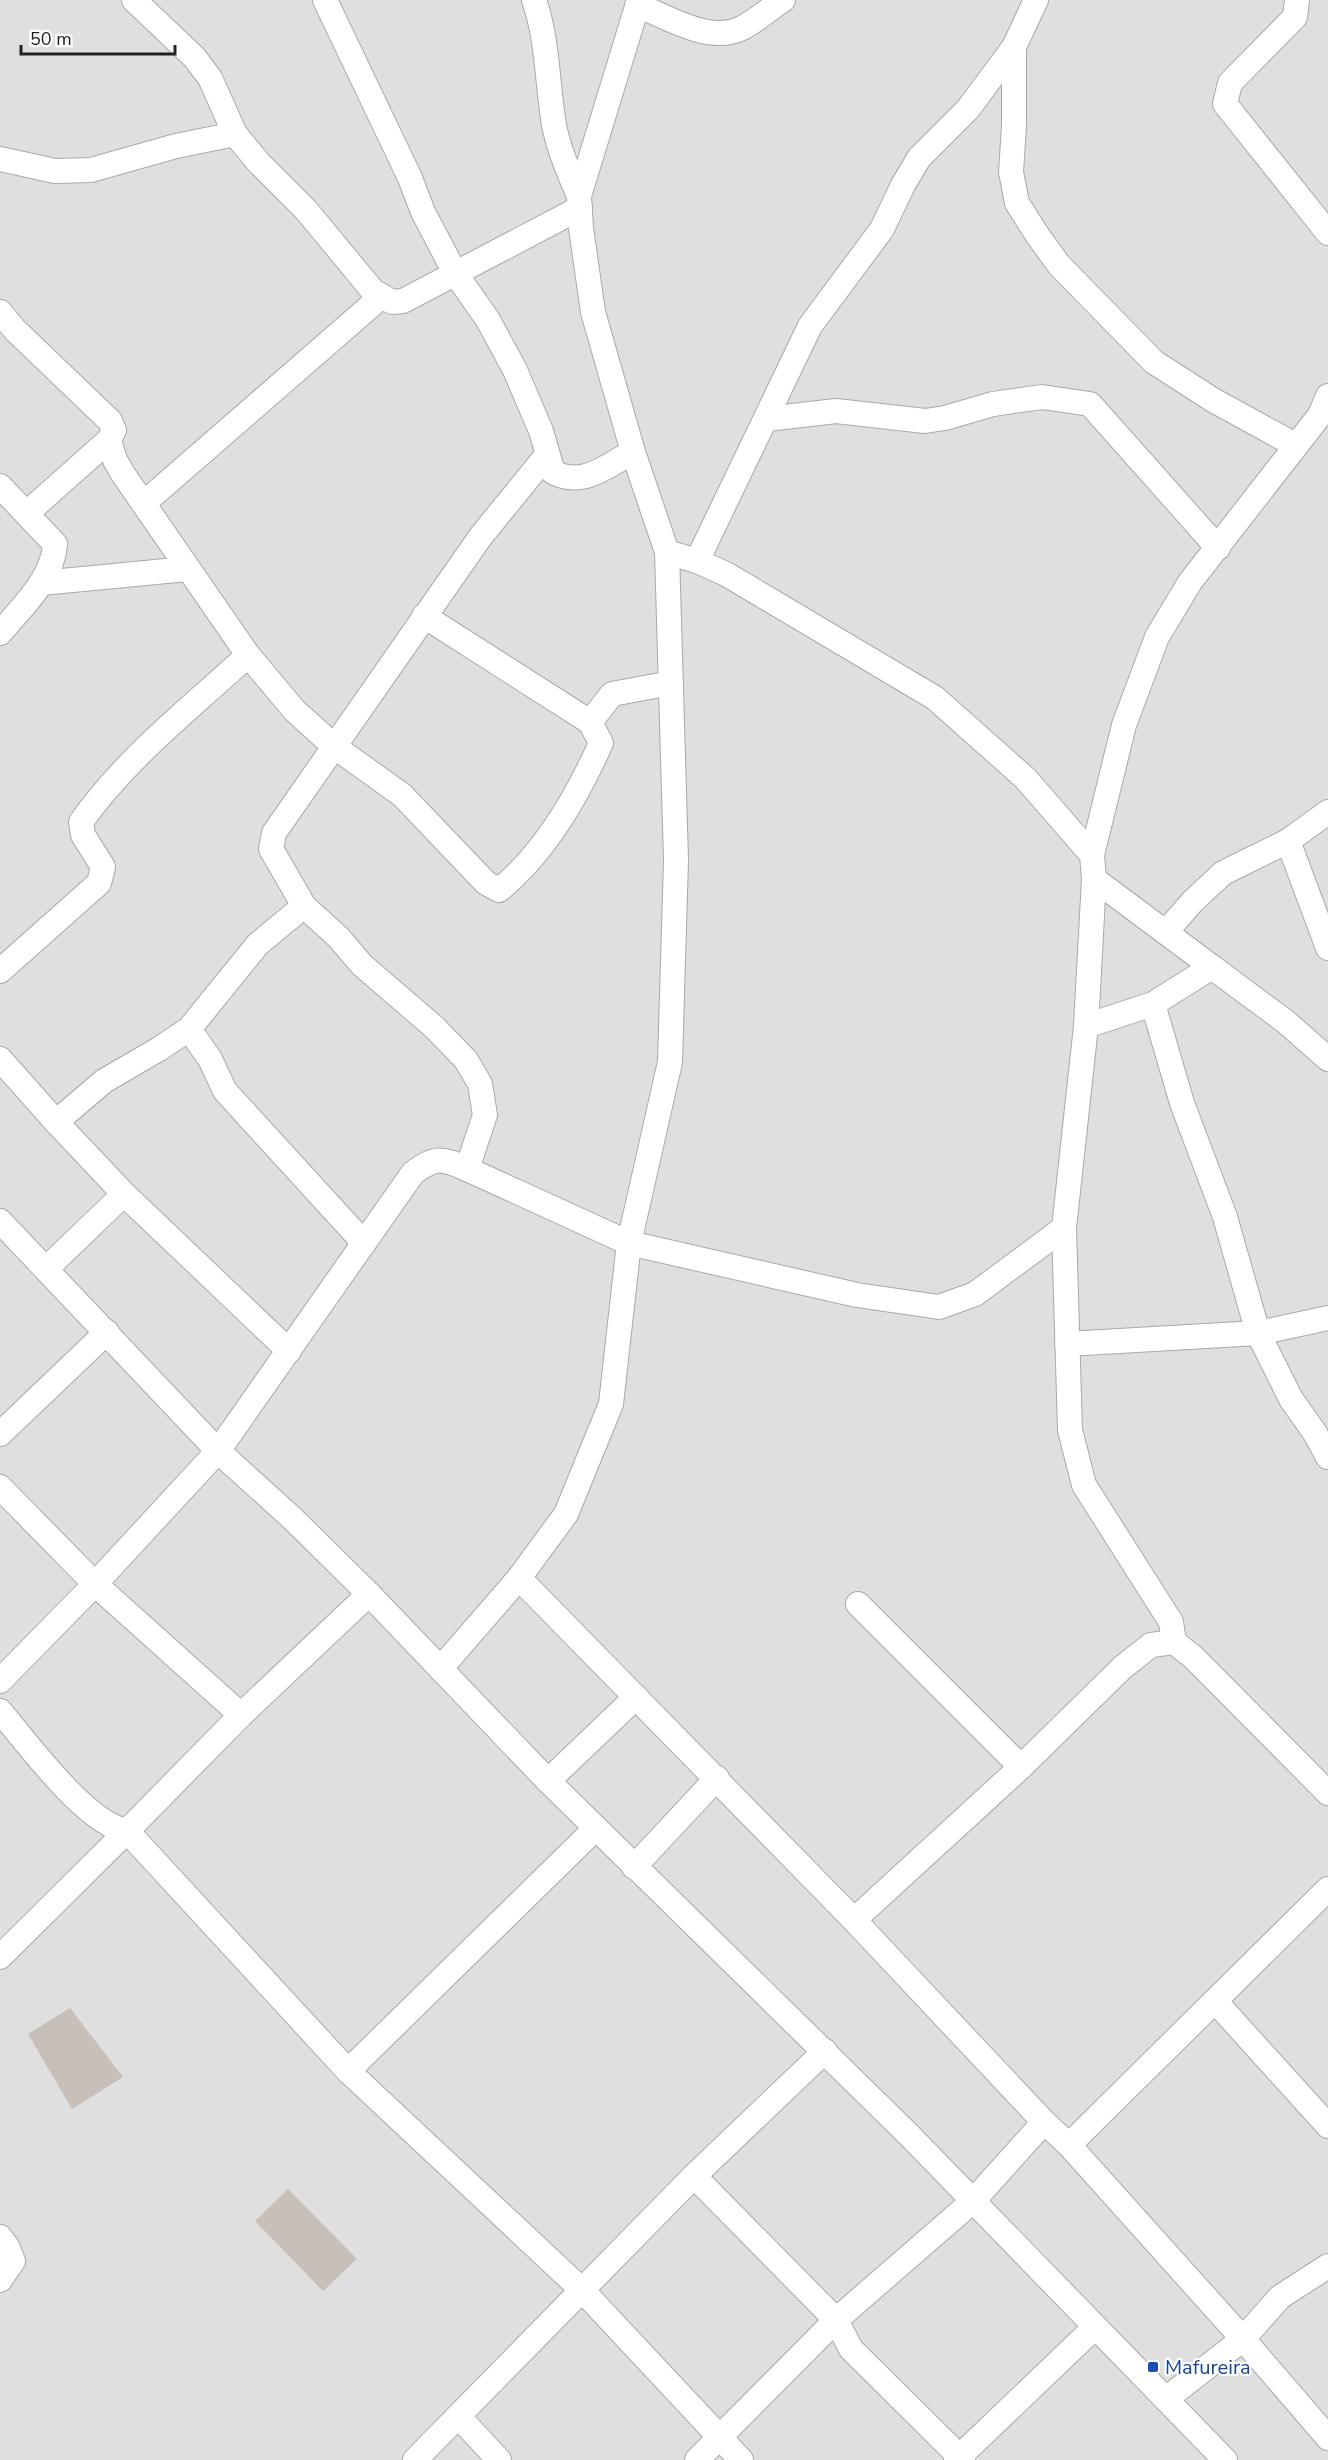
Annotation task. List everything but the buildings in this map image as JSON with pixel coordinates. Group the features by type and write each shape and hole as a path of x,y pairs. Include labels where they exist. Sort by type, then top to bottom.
{"street":[{"path":"134,0 194,57 210,78 235,134 259,163 306,210 373,291 392,302 403,301 579,202 638,2 694,28 719,35 740,29 783,0"},
{"path":"325,0 410,178 423,212 455,273 488,320 515,370 541,431 553,472 564,478 582,479 633,452"},
{"path":"441,1668 519,1578 566,1514 611,1404 629,1243 670,1062 675,860 667,552 633,452 593,312 579,202 554,125 546,54 534,0"},
{"path":"697,561 810,326 882,229 919,158 968,109 1014,47 1036,0"},
{"path":"1297,0 1295,17 1230,83 1225,104 1328,233"},
{"path":"1014,47 1014,126 1011,172 1017,203 1059,266 1154,362 1213,400 1295,445"},
{"path":"0,159 55,171 91,170 176,146 235,134"},
{"path":"144,503 382,296"},
{"path":"0,312 15,330 110,421 114,430 109,440 27,513"},
{"path":"767,419 836,411 925,421 945,418 993,404 1042,397 1090,404 1218,548"},
{"path":"1325,411 1295,445 1190,582 1157,637 1124,724 1093,867 1086,1026 1064,1228 1070,1430 1084,1485 1171,1622 1174,1642 1193,1657 1328,1793"},
{"path":"109,440 115,460 123,474 187,569 248,655 295,711 335,747 402,795 486,883 500,890 522,872 552,832 601,743 590,722 424,616"},
{"path":"467,1169 485,1115 480,1083 466,1060 426,1020 362,965 339,938 304,906 271,849 274,832 424,616 481,537 547,455"},
{"path":"0,486 55,544 54,561 41,583 0,633"},
{"path":"667,552 697,561 726,574 935,698 1025,778 1093,867 1166,932 1286,1022 1328,1059"},
{"path":"41,583 187,569"},
{"path":"0,971 99,883 103,867 83,835 81,822 92,806 128,766 248,655"},
{"path":"590,722 612,694 671,683"},
{"path":"1166,932 1192,902 1223,873 1288,841 1328,812"},
{"path":"1288,841 1328,948"},
{"path":"56,1122 104,1081 189,1029 258,944 304,906"},
{"path":"1086,1026 1153,1004 1212,967"},
{"path":"1153,1004 1182,1103 1225,1217 1258,1333 1291,1399 1315,1433 1328,1457"},
{"path":"189,1029 210,1059 225,1091 364,1243"},
{"path":"0,1059 124,1194 290,1351"},
{"path":"0,1681 95,1584 218,1451 413,1173 430,1161 449,1161 629,1243 857,1295 939,1307 975,1294 1064,1228"},
{"path":"46,1269 124,1194"},
{"path":"0,1221 218,1451 293,1519 369,1594 548,1781 825,2051 1167,2399 1219,2458"},
{"path":"1067,1344 1258,1333 1328,1318"},
{"path":"0,1434 106,1332"},
{"path":"0,1487 95,1584 241,1715"},
{"path":"519,1578 717,1778 1044,2122 1069,2145 1243,2339 1328,2438"},
{"path":"0,1957 241,1715 369,1594"},
{"path":"858,1604 1021,1767"},
{"path":"854,1920 1021,1767 1123,1667 1151,1645 1174,1642"},
{"path":"548,1781 636,1697"},
{"path":"0,1712 87,1809 106,1824 127,1831 348,2072 583,2291 741,2460"},
{"path":"634,1867 717,1778"},
{"path":"348,2072 596,1828"},
{"path":"1069,2145 1328,1889"},
{"path":"1215,2001 1328,2126"},
{"path":"416,2460 694,2176 825,2051"},
{"path":"697,2460 836,2320 973,2201 1044,2122"},
{"path":"694,2176 836,2320 850,2349 960,2459 1095,2327"},
{"path":"0,2237 14,2261 0,2280"},
{"path":"1167,2399 1243,2339 1280,2297 1328,2266"},
{"path":"459,2417 499,2460"}],"shaded area":[{"path":"0,0 1328,0 1328,2460 0,2460"}],"place":[{"name":"Mafureira","path":"1153,2367"}]}
